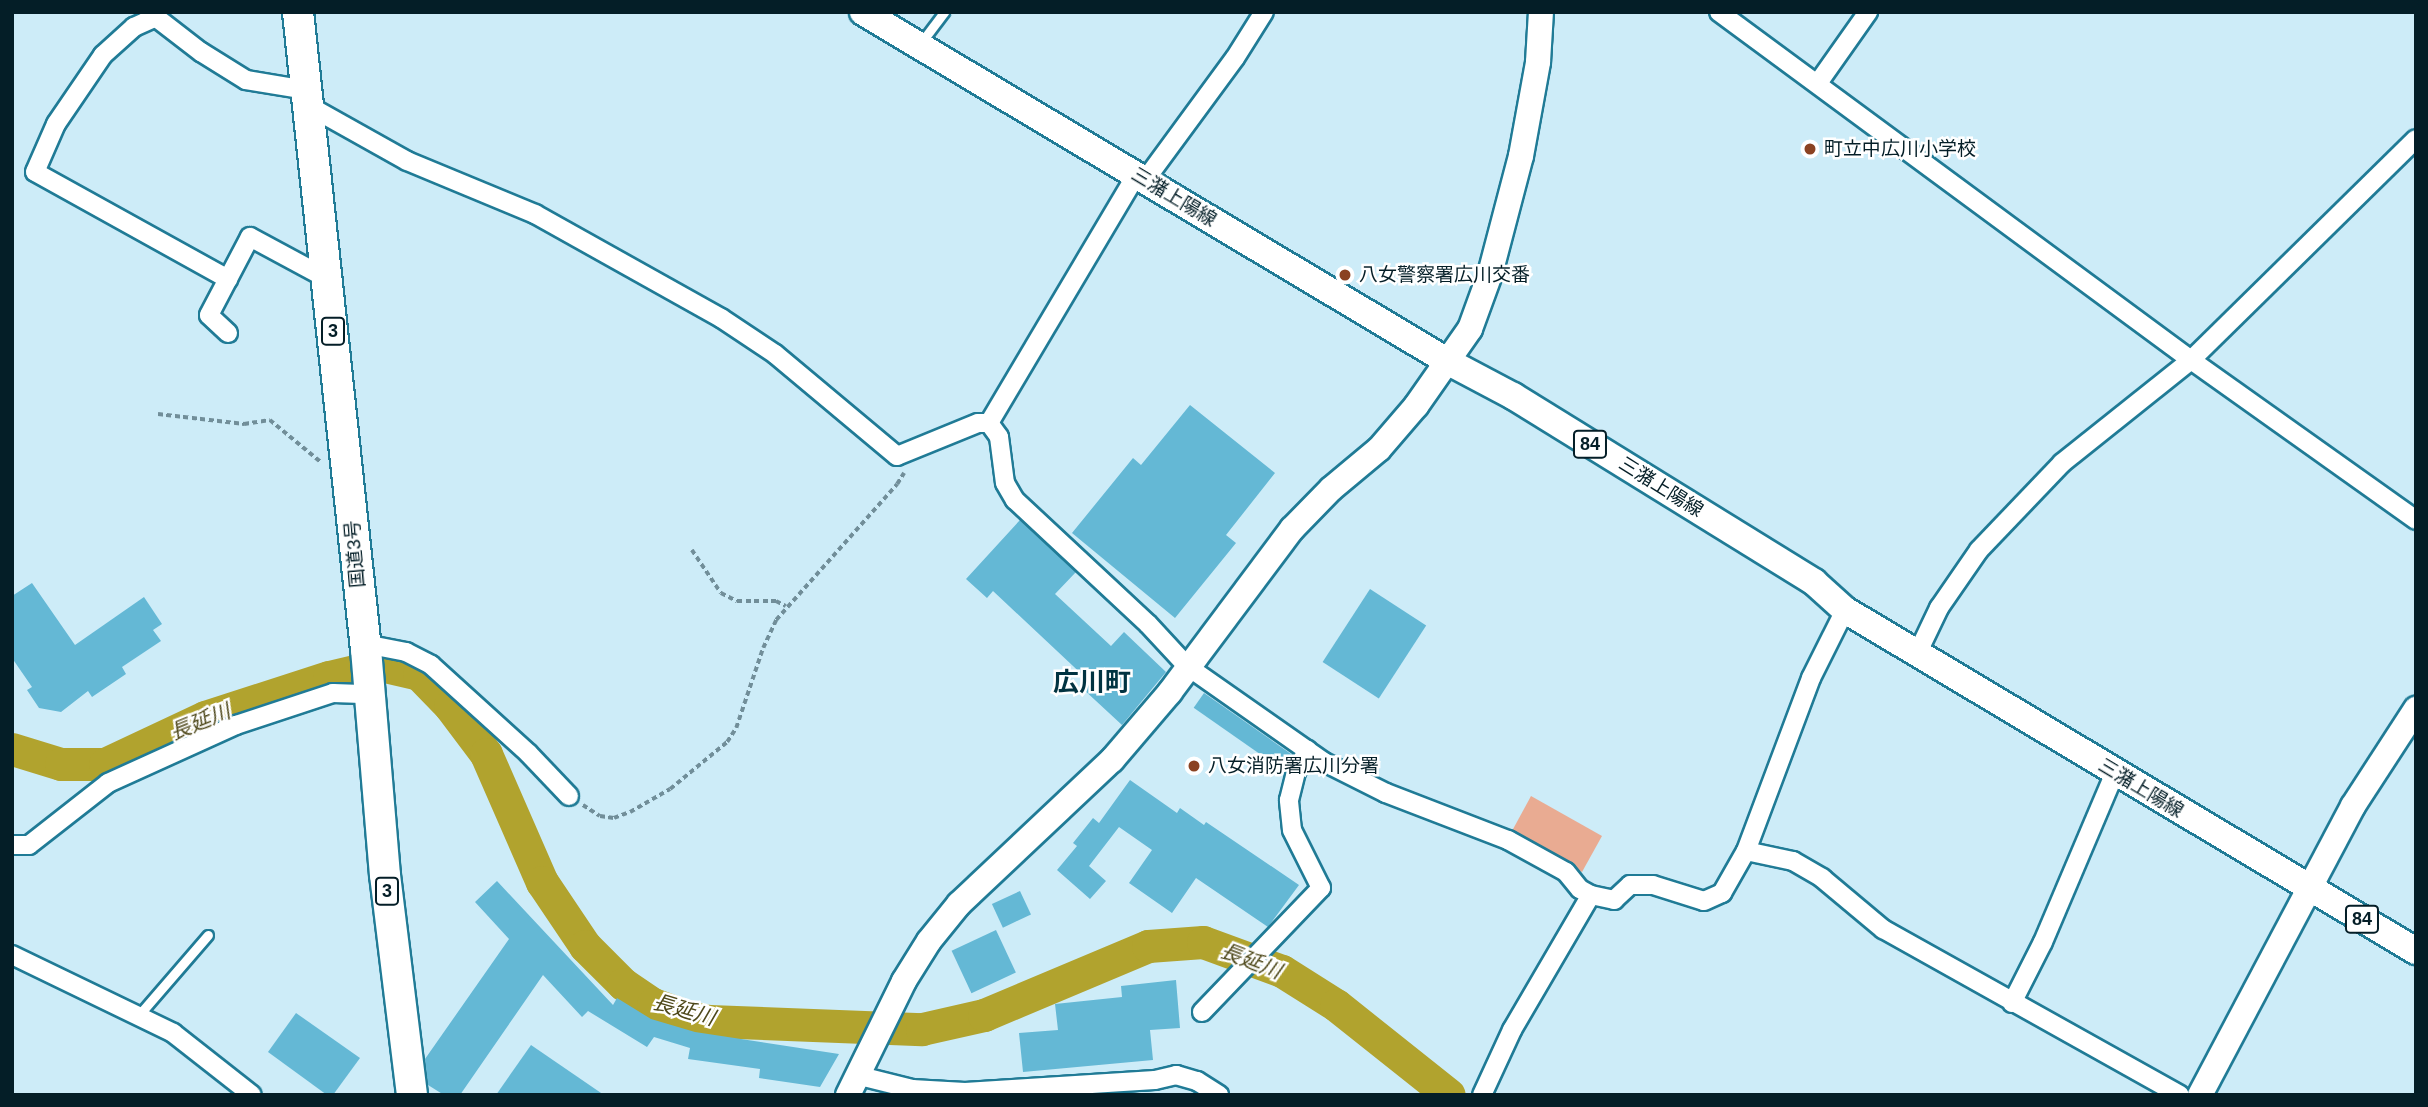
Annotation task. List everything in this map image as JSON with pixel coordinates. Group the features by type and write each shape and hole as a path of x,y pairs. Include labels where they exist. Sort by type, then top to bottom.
{"highway":[{"name":"国道3号","path":"298,12 328,279 385,875 412,1095"}],"main road":[{"name":"三潴上陽線","path":"863,12 1447,361 1513,396 1814,582 1845,610 2416,951"}],"street":[{"path":"989,422 1141,177 1236,58 1264,12"},
{"path":"1219,1095 1197,1081 1176,1075 1155,1080 965,1092 852,1085 904,981 929,941 958,904 1112,760 1292,529 1331,489 1379,449 1416,405 1470,329 1502,229 1521,156 1538,62 1541,12"},
{"path":"1719,12 2191,360 2416,520"},
{"path":"1818,83 1868,12"},
{"path":"228,279 35,172 56,124 103,55 151,15 246,80 308,98 407,161 535,214 721,318 775,354 897,456 978,423 989,422"},
{"path":"1918,652 1939,608 1979,550 2063,463 2191,360 2416,139"},
{"path":"228,333 208,314 250,237 328,279"},
{"path":"989,422 999,437 1004,483 1015,500 1147,624 1187,666 1307,750 1386,793 1508,840 1566,873 1580,889 1591,895 1614,900 1630,885 1653,885 1704,901 1722,893 1746,851 1811,678 1845,610"},
{"path":"365,647 407,652 431,665 529,754 569,796"},
{"path":"12,845 29,845 108,783 236,725 333,693 369,690"},
{"path":"2200,1095 2353,806 2416,709"},
{"path":"1202,1012 1321,888 1303,858 1292,830 1289,800 1296,772 1307,750"},
{"path":"2012,1003 2043,942 2115,772"},
{"path":"1746,851 1793,861 1822,878 1883,929 2180,1095"},
{"path":"1482,1095 1512,1030 1591,895"},
{"path":"12,955 173,1033 252,1095"}],"lane":[{"path":"918,47 944,12"},
{"path":"138,1016 208,934"}],"path":[{"path":"159,414 244,424 270,420 321,463 332,465"},
{"path":"569,796 600,816 614,818 630,813 670,789 727,742 736,728 763,648 786,606 799,596 897,484 905,470 897,456"},
{"path":"692,550 721,593 737,601 776,601 786,606"}],"shaded area":[{"path":"1531,796 1602,836 1582,872 1514,837 1512,831"}],"building":[{"path":"1190,405 1275,473 1226,535 1236,543 1175,618 1072,533 1133,458 1141,465"},
{"path":"1020,520 1076,572 1055,594 1111,646 1124,632 1166,672 1122,725 1082,688 1089,681 993,591 987,598 966,579"},
{"path":"32,583 75,645 144,597 162,624 153,630 161,641 122,667 126,674 92,697 88,691 61,712 39,708 27,690 32,687 12,658 12,596"},
{"path":"1370,589 1426,625 1379,698 1323,662"},
{"path":"1204,693 1292,755 1282,770 1194,708"},
{"path":"1130,780 1177,813 1180,808 1204,825 1206,822 1299,885 1268,927 1196,878 1172,913 1129,883 1152,850 1119,827 1089,866 1106,881 1090,899 1057,870 1077,846 1073,843 1093,818 1099,823"},
{"path":"497,881 613,1005 617,998 651,1019 695,1032 839,1054 820,1087 759,1078 760,1069 688,1059 690,1048 654,1037 647,1047 588,1011 582,1017 543,975 460,1095 444,1095 428,1085 425,1059 509,939 475,902"},
{"path":"1020,891 1031,915 1003,928 992,904"},
{"path":"996,930 1016,973 971,993 952,951"},
{"path":"1176,980 1180,1028 1150,1030 1153,1060 1023,1072 1019,1033 1058,1030 1055,1004 1122,997 1121,986"},
{"path":"296,1013 360,1058 333,1095 327,1095 268,1052"},
{"path":"531,1045 604,1095 496,1095"}],"waterway":[{"name":"長延川","path":"12,749 61,764 105,764 205,717 329,677 380,665 419,674 450,706 486,754 542,882 585,946 623,984 653,1004 688,1017 709,1021 922,1029 984,1015 1148,946 1203,942 1282,971 1336,1005 1449,1095"}],"place":[{"name":"町立中広川小学校","path":"1810,149"},
{"name":"八女警察署広川交番","path":"1345,275"},
{"name":"八女消防署広川分署","path":"1194,766"}],"district":[{"name":"広川町","path":"1092,683"}]}
